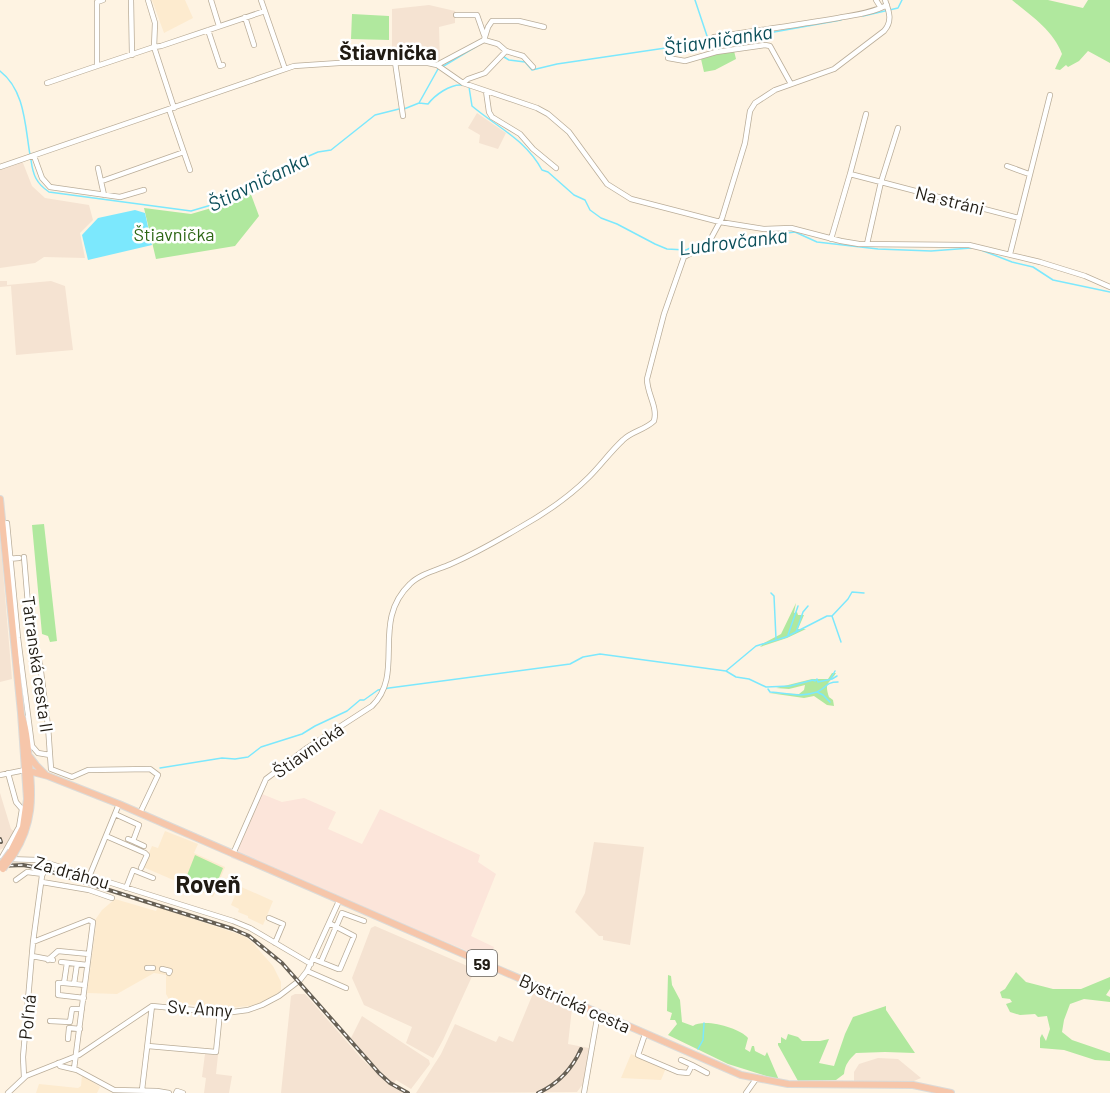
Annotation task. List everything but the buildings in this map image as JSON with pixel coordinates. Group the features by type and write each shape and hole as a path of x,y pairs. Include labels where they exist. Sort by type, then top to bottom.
{"main road":[{"path":"0,499 8,559 27,770 32,786 29,823 1,869"},
{"path":"13,852 26,813 28,753 25,725 21,713"},
{"path":"28,753 35,764 50,773"},
{"name":"Bystrická cesta","path":"27,770 50,773 726,1069 756,1079 795,1085 866,1087 913,1085 951,1093"},
{"path":"32,786 38,779 50,773"}],"street":[{"path":"97,66 97,2 103,0"},
{"path":"131,0 132,55"},
{"path":"211,0 219,26"},
{"path":"261,0 285,69"},
{"path":"876,0 881,8"},
{"path":"149,1 155,23 154,47 190,170"},
{"path":"716,52 714,37 772,29 887,6 890,21 886,29 838,66 822,75 766,94 753,104 742,154 720,222"},
{"path":"46,83 265,11"},
{"path":"456,15 477,15 484,37 498,44 504,54"},
{"path":"245,17 254,45"},
{"path":"479,20 519,21 544,27"},
{"path":"439,67 484,37 492,21"},
{"path":"208,30 220,66 224,65"},
{"path":"668,58 685,61 716,52 770,46 791,84"},
{"path":"504,54 523,56 533,67"},
{"path":"463,83 485,73 504,54"},
{"path":"395,62 402,111"},
{"path":"0,167 301,65 428,63 439,67 463,83 537,108 558,121 608,184 620,194 644,203 720,222 764,229 791,228 831,239 867,244 958,244 1010,254 1085,276 1110,287"},
{"path":"486,91 492,117 520,134 556,168"},
{"path":"1010,254 1050,95"},
{"path":"831,239 866,114"},
{"path":"867,244 881,182 898,128"},
{"path":"102,182 184,152"},
{"path":"34,156 42,178 50,187 120,196 144,190"},
{"path":"1007,166 1029,174"},
{"path":"98,168 104,195"},
{"name":"Na stráni","path":"850,174 1018,218"},
{"name":"Štiavnická","path":"233,854 266,780 307,748 372,706 383,692 387,676 388,629 395,605 408,585 422,576 472,554 542,515 589,477 627,436 654,421 656,413 647,389 647,379 671,290 684,257 703,248 711,241 720,222"},
{"path":"7,523 8,559 32,746 38,753 50,754"},
{"name":"Tatranská cesta II","path":"8,559 21,558 30,628 40,664 50,773"},
{"path":"50,773 74,777 88,770 150,769 158,775 140,813"},
{"path":"0,775 27,770"},
{"name":"Za dráhou","path":"8,773 16,802 22,809 19,827 2,857 44,861 246,926 275,944 312,961"},
{"path":"89,877 119,804"},
{"path":"115,814 139,825 130,840 144,846"},
{"path":"106,836 145,853 147,855 141,868"},
{"name":"Poľná","path":"24,1077 23,1057 33,942 44,861"},
{"name":"Za dráhou","path":"126,888 133,870 153,878"},
{"path":"16,880 27,872 43,874"},
{"path":"42,882 89,890 112,898"},
{"path":"339,900 307,971 346,987"},
{"path":"321,962 342,913 364,921"},
{"path":"275,944 287,916"},
{"path":"268,918 283,924"},
{"path":"33,942 92,920 74,1069"},
{"path":"312,961 340,969 354,936 329,923"},
{"path":"32,956 51,960 60,951 89,954"},
{"path":"64,983 64,962 87,965"},
{"path":"74,984 77,964"},
{"path":"162,969 170,971 169,973"},
{"name":"Sv. Anny","path":"152,1006 220,1012 242,1011 262,1005 294,985 307,971"},
{"path":"84,998 58,996 58,983 85,986"},
{"path":"8,1093 24,1077 76,1056 152,1006"},
{"path":"142,1092 152,1006"},
{"path":"50,1021 70,1022 72,1009 82,1009"},
{"path":"148,1046 216,1052 220,1012"},
{"path":"584,1093 597,1013"},
{"path":"68,1039 69,1028 80,1029"},
{"name":"Bystrická cesta","path":"645,1034 638,1055 684,1074 688,1073 692,1065"},
{"path":"681,1060 707,1073"},
{"path":"58,1063 60,1066 74,1069 112,1089 169,1093"},
{"path":"746,1093 756,1079"},
{"path":"176,1093 177,1091 183,1093"}],"shaded area":[{"path":"152,0 185,0 193,18 164,33"},
{"path":"429,5 455,11 455,23 439,27 440,61 392,60 392,9"},
{"path":"477,113 506,133 498,149 479,143 480,135 468,128"},
{"path":"21,162 32,186 45,198 89,205 93,220 80,233 85,258 44,257 35,263 0,268 0,169"},
{"path":"0,281 7,281 7,285 51,281 65,286 73,350 16,355 11,286 0,287"},
{"path":"0,536 12,679 0,682"},
{"path":"257,792 282,802 304,798 336,812 328,829 362,844 380,809 480,855 478,862 496,874 471,936 494,947 489,960 333,895 231,858"},
{"path":"0,793 11,829 15,832 7,846 0,850"},
{"path":"165,831 198,844 194,853 225,867 213,897 143,867 152,846 158,848"},
{"path":"594,842 644,847 630,945 603,940 603,936 599,936 575,912 585,893"},
{"path":"239,886 273,901 263,925 238,912 239,909 231,905"},
{"path":"115,899 156,911 158,907 244,936 273,966 281,982 281,990 261,1003 250,1006 227,1008 171,1003 166,994 166,975 154,973 117,994 87,993 95,920 102,910"},
{"path":"375,926 472,968 474,972 433,1058 406,1043 412,1027 364,1005 352,978 371,928"},
{"path":"534,991 572,1008 568,1044 589,1048 583,1084 577,1092 416,1093 441,1054 455,1024 496,1042 499,1036 513,1042"},
{"path":"305,994 362,1059 388,1084 403,1093 281,1093 291,996"},
{"path":"362,1016 429,1060 430,1064 411,1089 396,1080 394,1084 351,1038"},
{"path":"205,1054 218,1055 216,1074 232,1076 229,1093 204,1093 206,1078 202,1077"},
{"path":"631,1054 666,1068 661,1080 621,1078"},
{"path":"878,1058 898,1059 921,1078 914,1081 854,1081 854,1072 859,1064"},
{"path":"82,1075 100,1087 97,1093 36,1093 39,1084 78,1088 81,1086"}],"green space":[{"path":"1012,0 1048,0 1083,8 1088,0 1110,0 1110,63 1088,51 1079,61 1068,67 1066,65 1060,70 1055,69 1062,54 1058,45 1041,24"},
{"path":"352,14 389,16 389,40 351,39"},
{"path":"734,51 736,59 715,70 704,72 701,59 715,53"},
{"name":"Štiavnička","path":"249,189 259,216 235,246 156,259 144,208 191,214 225,204"},
{"path":"44,524 57,641 50,642 48,636 42,634 32,525"},
{"path":"796,603 794,613 804,615 798,629 806,629 760,647 781,634"},
{"path":"832,673 836,673 827,688 834,706 827,705 814,696 804,698 769,693 799,694 804,690 805,685 789,689 776,688 812,679 828,679"},
{"path":"195,855 223,868 212,895 184,883"},
{"path":"1016,972 1026,982 1053,989 1081,989 1110,977 1110,989 1106,995 1110,997 1110,1002 1084,999 1070,1004 1062,1032 1072,1040 1110,1053 1110,1061 1095,1060 1064,1050 1040,1048 1042,1034 1046,1041 1050,1029 1047,1016 1038,1017 1035,1014 1020,1015 1010,1012 1006,1004 1012,1002 1010,999 1002,998 1000,992 1005,989"},
{"path":"668,975 671,976 672,985 680,1000 682,1022 693,1026 705,1023 722,1025 744,1034 748,1038 745,1049 750,1052 754,1046 755,1051 765,1056 767,1052 779,1080 728,1064 668,1035 677,1024 675,1020 670,1020 672,1013 667,1011"},
{"path":"886,1006 886,1010 915,1053 856,1053 845,1067 844,1074 836,1080 798,1081 778,1045 781,1043 781,1037 786,1040 788,1034 802,1041 829,1039 819,1063 834,1066 853,1017"}],"water":[{"path":"135,210 145,213 152,245 88,260 82,235 98,218"}],"waterway":[{"path":"695,0 709,42"},
{"name":"Štiavničanka","path":"863,16 898,8 902,0"},
{"name":"Štiavničanka","path":"504,57 525,62 532,70 557,64 841,20"},
{"name":"Štiavničanka","path":"442,67 477,46"},
{"name":"Štiavničanka","path":"404,109 419,103 438,69"},
{"name":"Štiavničanka","path":"0,71 15,88 19,98 30,155"},
{"name":"Ludrovčanka","path":"419,103 428,104 443,91 462,85"},
{"name":"Ludrovčanka","path":"469,87 472,106 528,150 542,170 548,172 574,195 585,200 590,210 601,218 667,249 686,250 707,240 726,243 730,240 795,232 817,242 878,249 931,251 971,248"},
{"name":"Štiavničanka","path":"31,160 36,178 49,192 191,211 218,203 263,176 318,152 331,150 375,115 399,109"},
{"name":"Ludrovčanka","path":"981,250 1033,267 1053,280 1110,292"},
{"path":"832,616 852,592 864,593"},
{"path":"771,593 774,596 776,639"},
{"path":"788,635 798,606"},
{"path":"796,632 803,612 808,606"},
{"path":"160,768 222,758 248,757 261,747 302,734 347,711 360,700 364,700 378,690 570,664 583,657 600,654 726,671 756,646 786,637 827,616 832,616 841,642"},
{"path":"726,671 736,677 749,679 766,687 790,686 817,679 818,682 837,676"},
{"path":"831,678 835,671"},
{"path":"768,689 770,692 805,695 817,692 828,684 838,682"},
{"path":"817,692 830,702"},
{"path":"698,1049 703,1040 704,1023"}],"railway":[{"path":"0,866 23,865 39,868 249,936 282,963 379,1073 390,1083 408,1093"},
{"path":"538,1093 564,1075 581,1049"}],"district":[{"name":"Štiavnička","path":"388,51"},
{"name":"Roveň","path":"208,883"}]}
